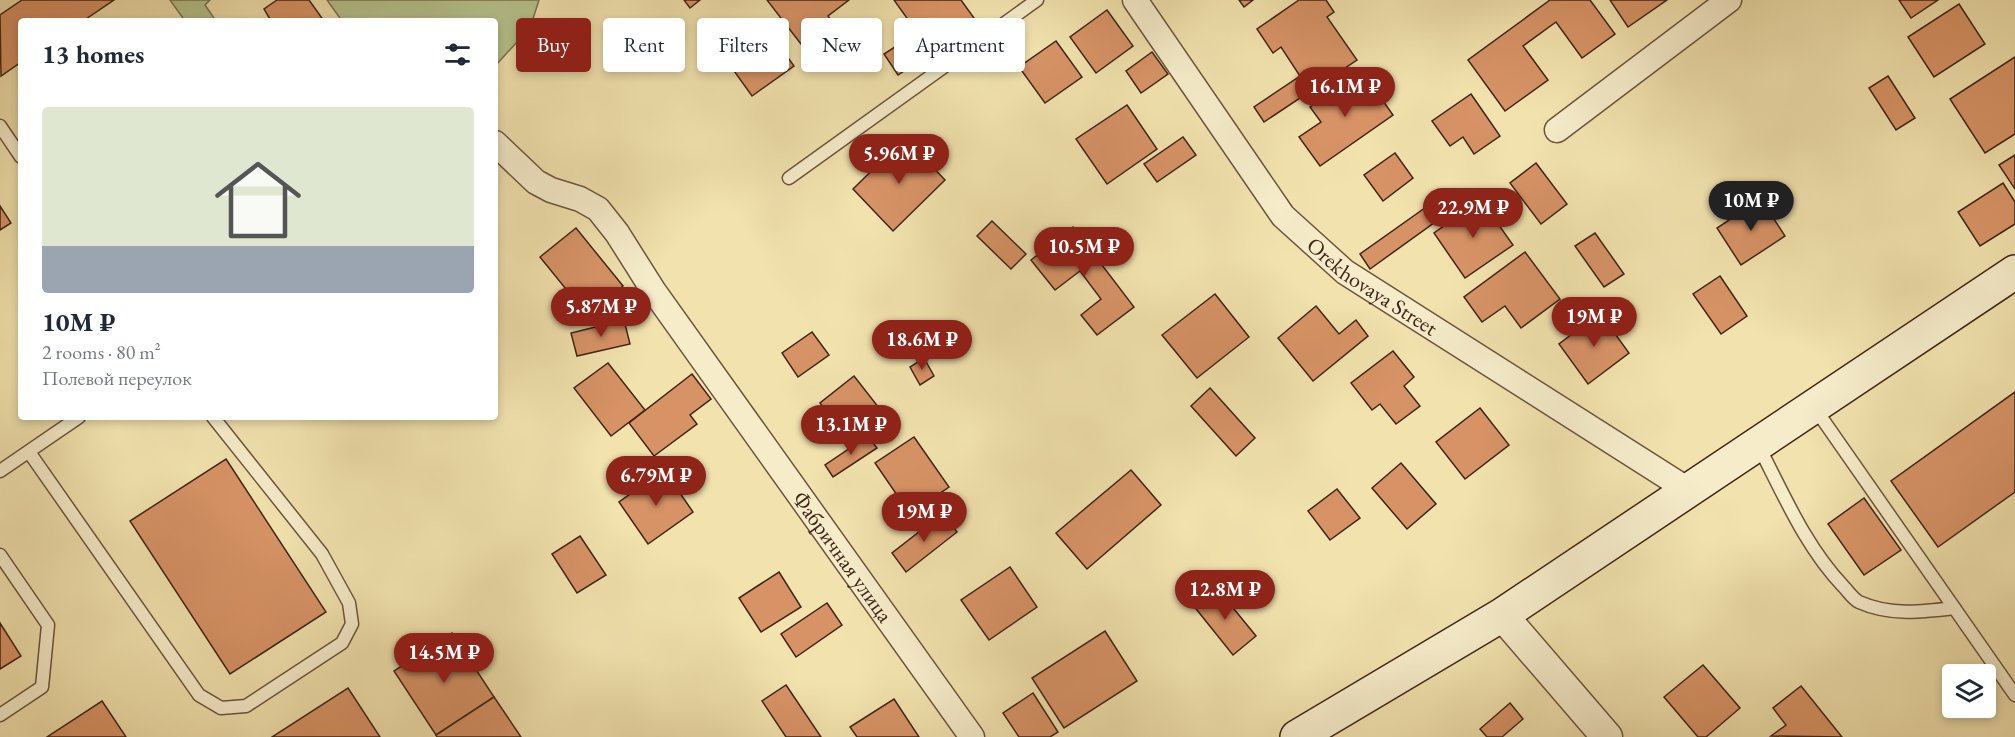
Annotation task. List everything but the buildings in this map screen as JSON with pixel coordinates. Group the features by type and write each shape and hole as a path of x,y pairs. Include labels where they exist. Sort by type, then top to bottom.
{"main road":[{"path":"1297,737 1502,615 2015,272"}],"street":[{"name":"Orekhovaya Street","path":"1135,0 1283,216 1345,272 1688,490"},
{"path":"1557,130 1729,0"},
{"name":"Фабричная улица","path":"498,145 536,182 551,190 580,199 598,209 617,233 653,290 972,737"},
{"path":"1502,615 1607,737"}],"lane":[{"path":"789,178 1037,0"},
{"path":"0,126 18,153"},
{"path":"1813,406 2015,694"},
{"path":"0,471 74,420"},
{"path":"29,452 199,695 220,708 246,706 342,644 352,624 349,603 322,554 215,420"},
{"path":"1757,444 1806,536 1830,572 1857,601 1890,612 1920,612 1954,608"},
{"path":"0,555 48,625 42,687 0,715"}],"green space":[{"path":"170,0 210,0 205,5 214,18 183,18"},
{"path":"327,0 539,0 533,18 516,18 516,43 498,63 498,18 340,18"}]}
